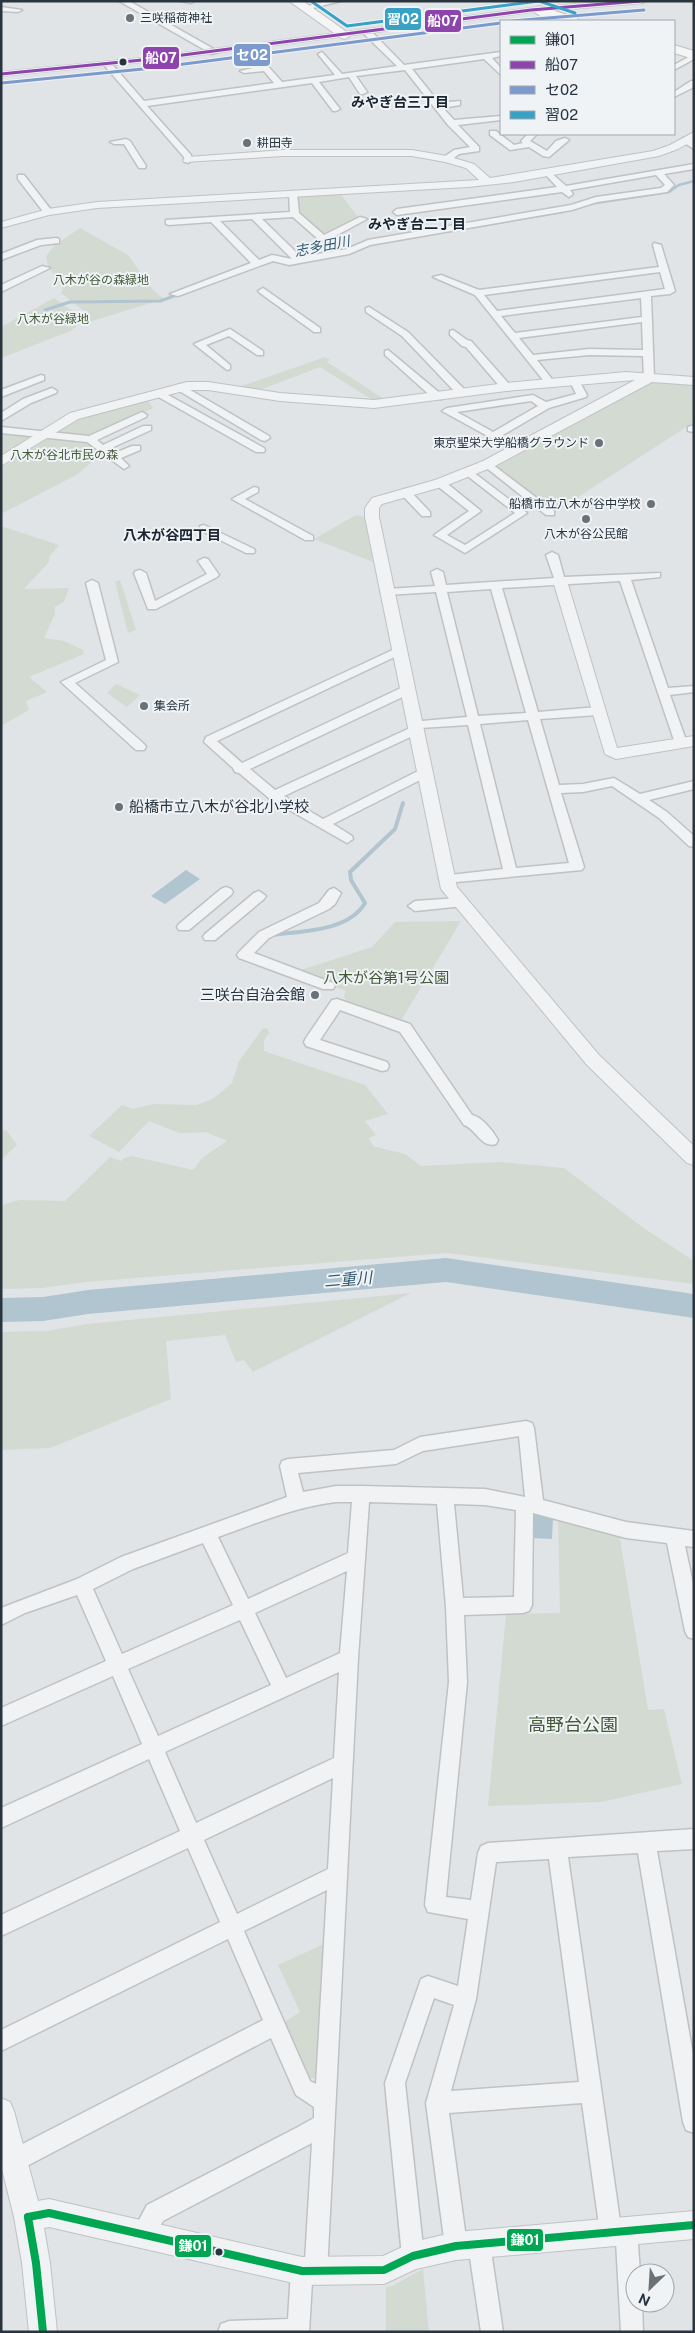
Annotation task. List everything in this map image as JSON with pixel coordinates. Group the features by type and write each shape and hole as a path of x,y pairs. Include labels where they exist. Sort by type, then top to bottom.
{"main road":[{"path":"1,74 215,52 539,10 601,3 643,1"},
{"path":"300,5 345,35"},
{"path":"539,10 543,13 569,20"},
{"path":"675,50 694,55"}],"street":[{"path":"123,1 215,52"},
{"path":"184,1 191,1"},
{"path":"300,5 337,1"},
{"path":"1,9 18,10"},
{"path":"368,32 404,67 451,124 476,148 457,152 447,159"},
{"path":"249,47 279,84"},
{"path":"322,54 340,76"},
{"path":"141,104 500,54"},
{"path":"675,67 694,55"},
{"path":"486,56 500,72"},
{"path":"107,64 188,157 188,160 312,152 412,153 447,159 475,169 488,182"},
{"path":"244,71 266,68"},
{"path":"351,75 363,92"},
{"path":"314,80 336,109"},
{"path":"675,94 694,83"},
{"path":"437,106 457,103"},
{"path":"451,124 500,118"},
{"path":"493,133 513,148 530,144"},
{"path":"532,135 525,141 547,154 565,140"},
{"path":"114,142 126,141 142,166"},
{"path":"1,225 48,212 97,205 488,182 655,154 691,141"},
{"path":"397,212 564,189 694,166"},
{"path":"175,294 251,267 256,262 272,258 290,262 349,251 374,242 664,190 670,185 657,172"},
{"path":"548,173 579,204"},
{"path":"21,177 48,212"},
{"path":"293,194 295,214 321,237 326,238 363,219"},
{"path":"169,222 295,214"},
{"path":"255,217 299,260"},
{"path":"213,219 256,262"},
{"path":"1,256 40,242 56,241"},
{"path":"495,314 670,291 657,245"},
{"path":"1,289 45,268"},
{"path":"438,277 478,293 664,269"},
{"path":"263,291 317,330"},
{"path":"478,293 550,383"},
{"path":"646,295 649,378"},
{"path":"369,310 405,334 462,393"},
{"path":"513,336 647,319"},
{"path":"227,367 199,344 230,332 260,353"},
{"path":"453,332 465,344 468,343 506,387"},
{"path":"530,358 589,352 648,353"},
{"path":"388,353 438,397"},
{"path":"1,462 82,413 180,387 208,386 280,397 361,404 394,404 506,387 626,376 694,381"},
{"path":"1,394 41,378"},
{"path":"649,378 488,464 440,483 377,501 372,508 387,592 448,889 594,1060 694,1158"},
{"path":"493,436 545,406 582,395 575,381"},
{"path":"180,387 265,438"},
{"path":"1,418 27,401 52,391"},
{"path":"159,393 260,450"},
{"path":"517,448 447,411 533,398 545,406"},
{"path":"90,440 142,415"},
{"path":"102,449 147,428"},
{"path":"1,430 90,440 124,466"},
{"path":"113,458 136,448"},
{"path":"488,464 550,513"},
{"path":"440,483 476,511 439,535 465,550 522,514 469,472"},
{"path":"254,490 237,499 309,538"},
{"path":"405,492 426,514"},
{"path":"204,528 250,551"},
{"path":"552,554 610,751 616,754 688,742 664,692 624,577"},
{"path":"140,573 152,607 213,575 204,560"},
{"path":"438,572 511,874"},
{"path":"387,592 656,575"},
{"path":"92,583 112,662 67,682 140,747"},
{"path":"446,879 577,867 553,789 496,585"},
{"path":"347,838 274,796 240,769 210,740 399,651"},
{"path":"664,692 691,689"},
{"path":"240,769 407,690"},
{"path":"274,796 415,728 474,720 598,711"},
{"path":"323,824 424,773"},
{"path":"553,789 582,788 614,782 640,798 692,840"},
{"path":"640,798 694,785"},
{"path":"184,927 226,892"},
{"path":"328,986 244,955 264,935 324,906 330,901 334,893"},
{"path":"210,937 259,896"},
{"path":"415,906 459,902"},
{"path":"382,1066 312,1042 337,1004 405,1028 471,1120 492,1140"},
{"path":"297,1502 288,1466 396,1456 420,1444 526,1428 530,1506 524,1606 455,1607"},
{"path":"1,1617 20,1607 82,1585 127,1564 208,1534 297,1502 336,1494 485,1498 530,1506 626,1530 694,1540"},
{"path":"229,2332 298,2331 309,2271 323,2124 360,1494"},
{"path":"445,1497 455,1607 458,1682 435,1904 480,1911"},
{"path":"208,1534 282,1690"},
{"path":"674,1537 694,1631"},
{"path":"1,1717 117,1664 245,1611 356,1558"},
{"path":"82,1585 303,2088 324,2101"},
{"path":"1,1818 349,1658"},
{"path":"1,1926 343,1764"},
{"path":"492,2332 468,2245 437,2103 466,1999 488,1853 694,1839"},
{"path":"646,1842 694,2122"},
{"path":"557,1848 590,2092 619,2231 632,2332"},
{"path":"1,2041 233,1928 338,1874"},
{"path":"413,2256 395,2083 428,1986 466,1999"},
{"path":"15,2160 275,2025"},
{"path":"437,2103 590,2092"},
{"path":"1,2111 28,2217 36,2263 43,2332"},
{"path":"142,2235 155,2213 323,2124"},
{"path":"28,2217 49,2213 309,2271 384,2270 413,2256 468,2245 694,2225"}],"green space":[{"path":"337,193 341,195 359,218 327,236 321,236 298,213 295,197"},
{"name":"八木が谷の森緑地","path":"80,228 128,255 153,290 164,299 89,322 88,314 61,293 63,289 50,269 46,256 55,245"},
{"name":"八木が谷緑地","path":"54,298 79,316 81,322 71,331 1,358 1,327"},
{"path":"325,357 330,360 327,362 387,401 374,401 320,367 257,391 239,387"},
{"name":"東京聖栄大学船橋グラウンド","path":"654,382 694,385 694,422 555,512 498,468 499,464 576,421"},
{"name":"八木が谷北市民の森","path":"146,399 153,408 91,436 102,453 78,474 1,514 1,468 75,421"},
{"path":"1,432 26,435 30,439 1,456"},
{"path":"356,515 364,517 373,562 314,539"},
{"path":"1,526 59,545 49,557 49,562 24,589 69,588 64,602 55,607 55,614 44,638 64,641 83,650 84,654 29,677 47,692 26,701 29,710 1,726"},
{"path":"120,580 136,630 128,633 115,582"},
{"path":"116,684 140,695 127,707 107,693"},
{"name":"八木が谷第1号公園","path":"461,921 402,1019 398,1020 346,1002 344,996 346,991 295,972 372,947 395,922"},
{"path":"263,1028 268,1029 269,1033 264,1040 264,1051 365,1085 388,1114 365,1121 376,1135 369,1138 373,1146 405,1154 421,1166 500,1162 564,1168 645,1229 694,1261 694,1284 447,1253 86,1282 43,1288 1,1289 1,1205 19,1200 65,1201 110,1157 121,1161 132,1156 193,1170 202,1158 227,1141 206,1132 179,1133 149,1121 119,1152 89,1136 122,1105 133,1109 154,1104 197,1105 214,1098 232,1083 239,1061"},
{"path":"6,1130 17,1145 1,1160 1,1131"},
{"path":"411,1293 253,1372 244,1360 236,1362 225,1335 166,1341 171,1399 50,1448 1,1450 1,1332 47,1331 87,1324"},
{"name":"高野台公園","path":"558,1517 613,1532 620,1539 648,1710 664,1709 682,1784 601,1802 488,1806 506,1614 560,1613"},
{"path":"326,1943 318,2077 310,2079 285,2022 300,2012 278,1965"},
{"path":"423,2269 429,2332 386,2332 386,2287 392,2286"}],"water":[{"path":"186,870 200,879 165,904 151,896"},
{"path":"538,1513 553,1518 552,1539 532,1538 531,1519"}],"waterway":[{"name":"志多田川","path":"589,204 669,192 679,185 694,181"},
{"name":"志多田川","path":"469,228 562,212"},
{"name":"志多田川","path":"345,254 370,245 461,229"},
{"name":"志多田川","path":"277,260 289,265 330,257"},
{"name":"志多田川","path":"245,271 260,264"},
{"name":"志多田川","path":"45,310 70,302 160,301 197,288"},
{"path":"271,935 309,931 336,925 357,913 365,903 351,880 350,872 395,829 403,803"},
{"name":"二重川","path":"1,1310 43,1309 88,1302 446,1270 694,1306"}],"transit line":[{"name":"習02","path":"311,1 347,26 539,1 575,13"},
{"name":"船07","path":"1,74 152,59 531,10 640,1"},
{"name":"セ02","path":"524,20 644,10"},
{"name":"セ02","path":"2,83 153,68 500,23"},
{"name":"鎌01","path":"28,2217 49,2213 302,2271 384,2270 413,2256 456,2246 694,2225"},
{"name":"鎌01","path":"28,2217 36,2263 43,2332"}],"place":[{"name":"三咲稲荷神社","path":"130,18"},
{"name":"耕田寺","path":"247,143"},
{"name":"東京聖栄大学船橋グラウンド","path":"599,443"},
{"name":"船橋市立八木が谷中学校","path":"651,504"},
{"name":"八木が谷公民館","path":"586,519"},
{"name":"集会所","path":"144,706"},
{"name":"船橋市立八木が谷北小学校","path":"119,807"},
{"name":"三咲台自治会館","path":"315,995"}],"district":[{"name":"みやぎ台三丁目","path":"400,102"},
{"name":"みやぎ台二丁目","path":"417,224"},
{"name":"八木が谷四丁目","path":"172,535"}]}
